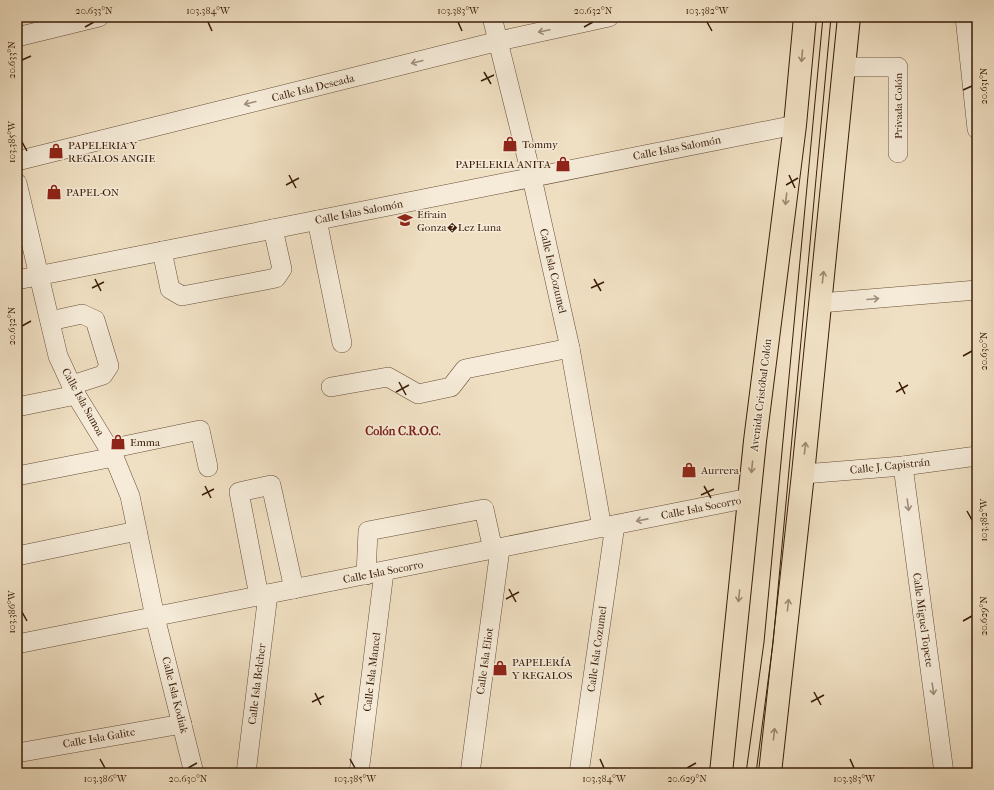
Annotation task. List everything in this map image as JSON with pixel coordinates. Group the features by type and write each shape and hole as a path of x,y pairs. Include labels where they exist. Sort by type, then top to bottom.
{"main road":[{"name":"Avenida Cristóbal Colón","path":"721,773 749,498 795,125 805,17"},
{"path":"770,773 803,474 849,17"}],"street":[{"path":"17,37 98,17"},
{"name":"Calle Isla Cozumel","path":"492,17 532,178 608,527 579,773"},
{"name":"Calle Isla Deseada","path":"17,161 499,41 609,17"},
{"path":"965,17 977,129"},
{"name":"Privada Colón","path":"843,67 898,66 898,153"},
{"name":"Calle Islas Salomón","path":"17,280 795,125"},
{"name":"Calle Isla Samoa","path":"17,183 58,356 74,390 111,453 130,496 155,617"},
{"path":"317,220 342,343"},
{"path":"162,251 170,289 182,296 276,278 282,269 273,229"},
{"path":"820,303 977,290"},
{"path":"17,407 74,390 103,375 109,366 95,320 82,314 50,321"},
{"path":"331,387 388,377 418,394 451,387 465,369 570,348"},
{"path":"17,476 200,430 208,467"},
{"name":"Calle J. Capistrán","path":"803,474 903,466 977,456"},
{"name":"Calle Miguel Topete","path":"903,466 944,773"},
{"name":"Calle Isla Belcher","path":"246,773 264,595 239,492 271,485 294,590"},
{"name":"Calle Isla Socorro","path":"17,644 375,574 749,498"},
{"name":"Calle Isla Mancel","path":"359,773 375,574 368,531 484,509 496,549"},
{"path":"17,556 137,531"},
{"name":"Calle Isla Eliot","path":"470,773 496,549"},
{"name":"Calle Isla Kodiak","path":"155,617 194,773"},
{"name":"Calle Isla Galite","path":"17,753 182,724"}],"tram line":[{"path":"746,773 764,642 823,17"},
{"path":"756,773 773,643 831,17"}],"place":[{"name":"Tommy","path":"510,144"},
{"name":"PAPELERIA Y REGALOS ANGIE","path":"56,151"},
{"name":"PAPELERIA ANITA","path":"563,164"},
{"name":"PAPEL-ON","path":"54,192"},
{"name":"Efrain Gonza�Lez Luna","path":"405,220"},
{"name":"Emma","path":"118,442"},
{"name":"Aurrera","path":"689,470"},
{"name":"PAPELERÍA Y REGALOS","path":"500,668"}],"district":[{"name":"Colón C.R.O.C.","path":"403,431"}]}
